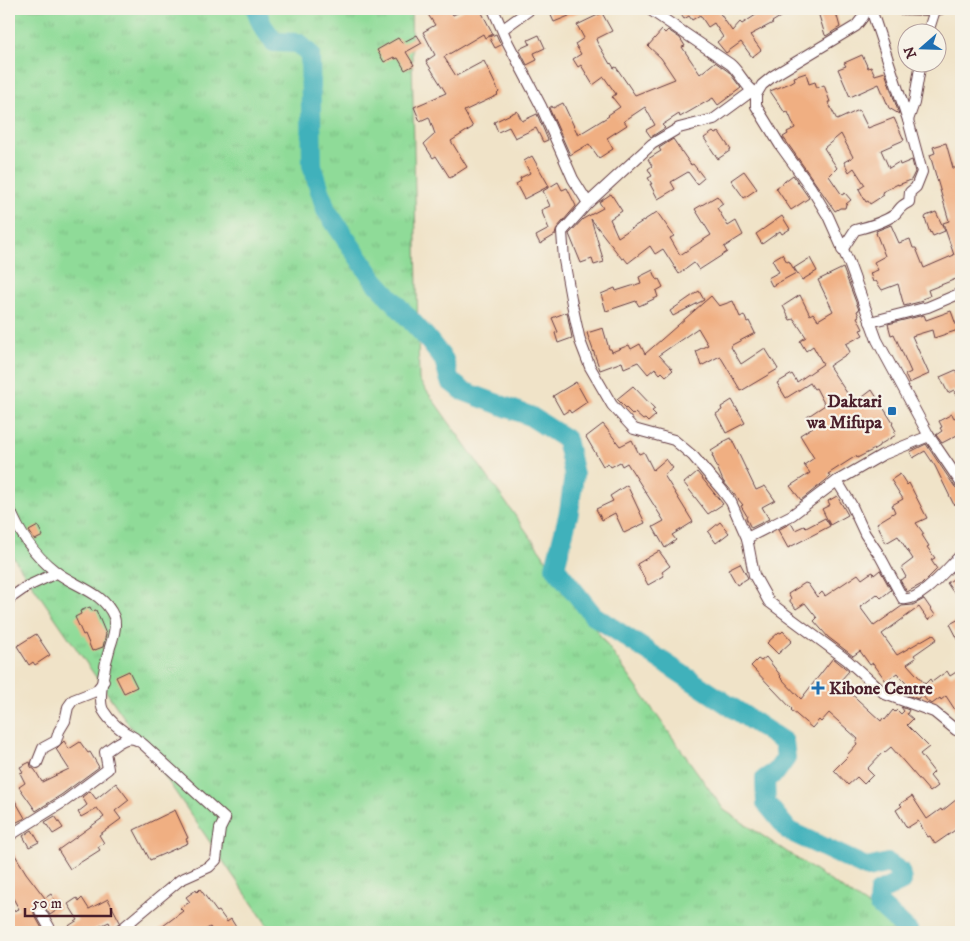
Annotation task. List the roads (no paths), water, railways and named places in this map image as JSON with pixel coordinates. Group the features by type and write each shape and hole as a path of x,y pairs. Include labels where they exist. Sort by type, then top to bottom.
{"street":[{"path":"493,9 507,41 541,106 574,179 588,203"},
{"path":"503,29 529,9"},
{"path":"649,9 736,68 755,92 756,106 828,216 849,263 877,340 929,436 961,483"},
{"path":"860,22 865,9"},
{"path":"842,250 855,230 873,225 894,214 900,206 909,202 910,192 916,187 922,172 908,120 871,9"},
{"path":"871,9 860,22 846,33 778,73 755,92 714,119 679,128 652,144 588,203 562,232 564,260 580,340 590,368 612,405 634,429 674,440 692,456 722,490 731,502 747,538 754,575 768,602 847,660 885,694 934,712 956,730 961,731"},
{"path":"896,9 936,9 931,22"},
{"path":"908,120 914,103 920,72"},
{"path":"870,322 928,307 961,293"},
{"path":"747,538 792,515 837,481 882,455 929,436"},
{"path":"837,481 903,599 913,598 921,592 941,576 961,555"},
{"path":"9,508 27,542 56,573 99,597 113,617 115,627 103,682 103,710 117,726 173,770 225,819 220,829 216,860 209,867 180,880 118,932"},
{"path":"9,598 26,587 56,573"},
{"path":"37,763 43,748 56,741 65,721 68,707 73,700 96,691 103,682"},
{"path":"9,836 93,781 108,769 105,752 125,739 134,738"},
{"path":"40,911 52,932"}],"waterway":[{"path":"256,9 262,25 274,42 298,43 310,54 312,165 326,210 374,280 426,337 444,360 450,381 463,391 530,416 566,439 574,475 569,512 555,567 593,615 784,742 786,758 776,772 765,779 766,803 789,831 868,868 888,863 900,871 902,881 879,892 878,904 909,932"}],"place":[{"name":"Daktari wa Mifupa","path":"892,411"},
{"name":"Kibone Centre","path":"818,688"}]}
